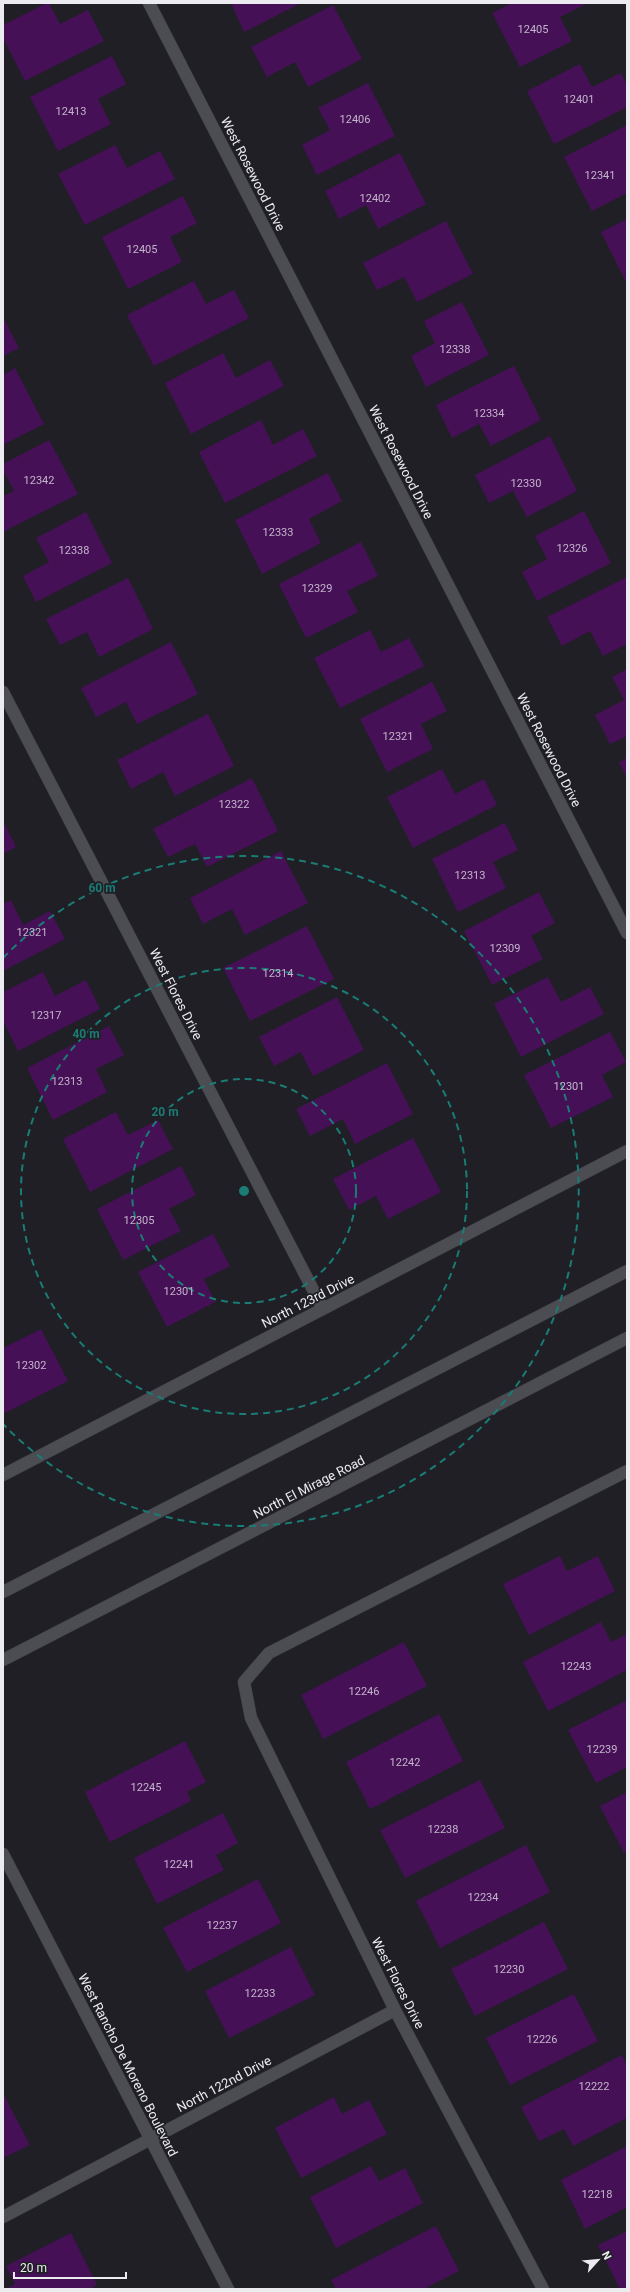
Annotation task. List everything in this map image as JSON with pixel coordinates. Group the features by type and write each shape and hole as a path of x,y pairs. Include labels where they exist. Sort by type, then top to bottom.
{"street":[{"name":"West Rosewood Drive","path":"149,3 627,933"},
{"name":"West Flores Drive","path":"3,692 323,1309"},
{"name":"North 123rd Drive","path":"3,1475 627,1151"},
{"path":"3,1592 627,1271"},
{"name":"North El Mirage Road","path":"3,1660 627,1338"},
{"name":"West Flores Drive","path":"543,2289 395,2010 251,1718 244,1682 269,1654 626,1474"},
{"name":"West Rancho De Moreno Boulevard","path":"3,1854 228,2289"},
{"name":"North 122nd Drive","path":"3,2218 395,2010"}],"building":[{"path":"49,3 60,24 88,10 104,41 25,81 3,38 3,25"},
{"path":"231,3 301,3 244,32"},
{"path":"512,3 588,3 560,17 572,41 520,67 492,13"},
{"path":"333,5 362,59 308,87 295,62 267,77 251,47"},
{"path":"112,56 126,84 98,99 111,124 58,151 30,97"},
{"path":"580,64 592,87 621,73 627,85 627,107 554,144 527,91"},
{"path":"368,83 395,136 317,175 302,145 330,130 318,108"},
{"path":"627,125 627,193 592,211 564,157"},
{"path":"115,145 127,168 160,151 175,179 85,225 58,174"},
{"path":"400,153 426,204 378,229 366,205 339,219 325,191"},
{"path":"183,196 197,223 170,237 182,262 128,289 102,237"},
{"path":"627,219 627,284 601,232"},
{"path":"446,221 473,274 417,302 404,277 377,290 363,263"},
{"path":"194,281 206,304 234,290 249,318 154,366 127,315"},
{"path":"462,302 489,355 426,387 411,356 435,343 424,321"},
{"path":"3,317 19,348 3,356"},
{"path":"223,353 236,378 270,360 284,386 191,434 165,383"},
{"path":"514,366 541,420 491,446 479,424 452,438 436,405"},
{"path":"15,368 44,424 3,445 3,375"},
{"path":"261,420 273,445 303,429 317,456 225,503 199,452"},
{"path":"550,436 577,491 527,517 513,491 489,503 475,475"},
{"path":"49,440 78,494 3,532 3,496 14,491 3,470 3,464"},
{"path":"328,473 342,501 309,519 321,543 262,574 235,520"},
{"path":"584,511 611,563 537,601 522,572 547,559 535,536"},
{"path":"86,512 112,563 36,602 23,576 49,562 36,538"},
{"path":"361,542 378,576 347,591 358,612 306,638 279,584"},
{"path":"627,577 627,644 603,656 590,631 562,646 547,617"},
{"path":"128,578 153,629 99,657 87,632 60,645 46,619"},
{"path":"370,630 381,652 409,638 424,666 340,708 314,658"},
{"path":"171,642 198,694 137,724 126,702 96,717 81,688"},
{"path":"627,669 627,736 610,744 595,715 624,700 612,677"},
{"path":"432,682 447,711 421,724 433,749 387,772 360,719"},
{"path":"208,714 234,766 175,796 163,772 131,789 117,760"},
{"path":"627,758 627,778 619,762"},
{"path":"442,769 455,794 484,779 497,805 413,848 387,797"},
{"path":"252,778 278,831 207,867 195,844 168,857 153,829"},
{"path":"3,821 16,847 3,854"},
{"path":"505,823 518,850 493,862 506,888 458,912 432,859"},
{"path":"281,851 308,903 245,935 232,909 203,924 190,898"},
{"path":"539,892 555,923 531,936 543,959 492,985 464,931"},
{"path":"11,900 23,925 50,911 65,939 3,971 3,904"},
{"path":"307,926 334,979 250,1021 223,968"},
{"path":"43,972 55,996 86,980 100,1009 18,1051 3,1021 3,992"},
{"path":"548,977 561,1002 590,987 604,1014 521,1057 494,1004"},
{"path":"337,997 364,1050 313,1076 301,1052 274,1066 259,1037"},
{"path":"109,1026 124,1055 96,1069 107,1092 53,1120 27,1068"},
{"path":"610,1032 626,1062 602,1075 613,1097 551,1128 524,1075"},
{"path":"387,1063 413,1114 355,1144 343,1119 310,1136 296,1109"},
{"path":"116,1112 128,1135 158,1120 173,1149 90,1192 63,1139"},
{"path":"413,1138 441,1192 388,1219 376,1196 349,1210 333,1179"},
{"path":"181,1166 196,1195 169,1209 181,1231 123,1260 97,1209"},
{"path":"213,1234 230,1266 204,1279 215,1302 167,1327 138,1272"},
{"path":"41,1329 68,1381 3,1414 3,1348"},
{"path":"560,1556 567,1571 598,1556 615,1591 529,1635 503,1584"},
{"path":"601,1622 611,1642 627,1634 627,1670 548,1711 523,1662"},
{"path":"404,1642 427,1686 323,1739 301,1695"},
{"path":"627,1700 627,1767 596,1783 568,1730"},
{"path":"439,1714 463,1761 370,1809 346,1762"},
{"path":"185,1741 206,1782 187,1792 191,1801 110,1842 85,1792"},
{"path":"480,1780 505,1828 405,1878 380,1830"},
{"path":"627,1792 627,1851 624,1853 600,1806"},
{"path":"223,1813 238,1843 216,1855 224,1870 157,1904 134,1858"},
{"path":"526,1845 550,1892 440,1948 416,1901"},
{"path":"258,1879 281,1923 187,1972 163,1928"},
{"path":"544,1922 568,1969 475,2016 451,1969"},
{"path":"291,1947 315,1995 229,2038 205,1991"},
{"path":"574,1994 598,2041 510,2085 486,2038"},
{"path":"622,2055 627,2066 627,2118 573,2146 564,2129 539,2141 521,2107"},
{"path":"4,2095 30,2145 3,2158 3,2096"},
{"path":"334,2097 342,2114 369,2100 387,2134 301,2178 275,2128"},
{"path":"627,2146 627,2207 585,2229 561,2180"},
{"path":"371,2166 379,2181 405,2168 423,2203 336,2248 310,2197"},
{"path":"436,2226 459,2271 424,2289 336,2289 331,2280"},
{"path":"627,2231 627,2289 620,2289 598,2245"},
{"path":"71,2233 97,2285 90,2289 5,2289 15,2284 6,2266"}]}
